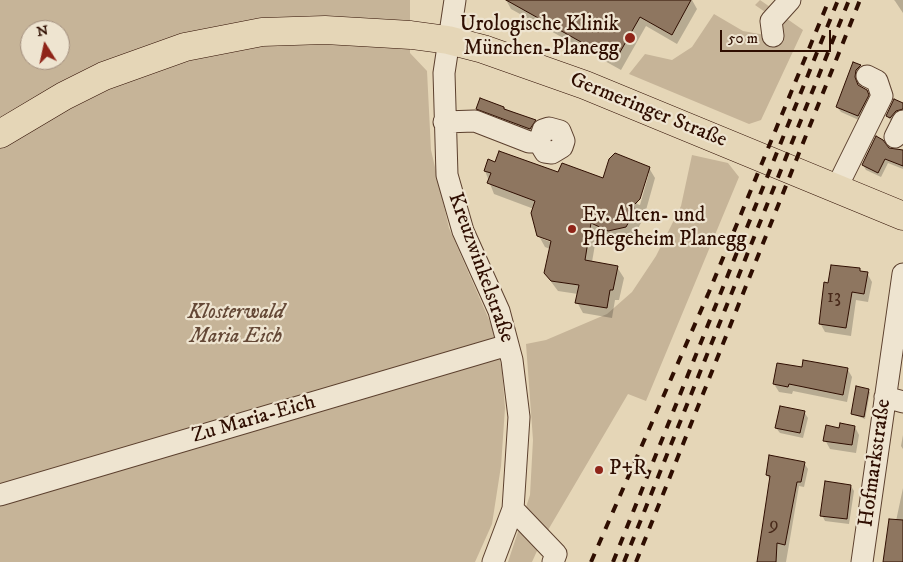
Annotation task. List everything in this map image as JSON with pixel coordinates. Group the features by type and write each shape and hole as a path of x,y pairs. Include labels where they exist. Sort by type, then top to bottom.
{"main road":[{"name":"Germeringer Straße","path":"0,134 64,96 104,76 144,60 228,37 262,32 326,30 412,35 448,40 489,51 584,85 903,216"}],"street":[{"name":"Kreuzwinkelstraße","path":"455,0 444,73 447,175 463,232 499,311 508,345 519,417 513,508 493,562"},
{"path":"773,36 771,22 790,0"},
{"path":"836,189 882,96 877,81 867,76"},
{"path":"444,122 475,121 529,142 538,142"},
{"name":"Hofmarkstraße","path":"862,562 894,400 903,274"},
{"name":"Zu Maria-Eich","path":"0,495 508,345"},
{"path":"513,508 556,554 552,562"}],"green space":[{"name":"Klosterwald Maria Eich","path":"0,0 410,0 410,53 427,71 431,150 449,228 494,331 502,370 505,408 501,466 492,524 475,562 0,562"},
{"path":"760,0 803,30 761,120 749,124 629,74 645,54 672,60 692,47 714,14 743,31 765,35 768,14 755,5"},
{"path":"692,155 728,163 739,177 646,401 628,394 541,542 532,562 508,562 530,495 533,440 526,344 546,340 607,314 632,292 656,256 681,206"}],"building":[{"path":"506,0 691,0 672,35 640,17 615,61"},
{"path":"853,62 861,65 856,70 855,77 858,85 867,90 869,95 858,116 836,107"},
{"path":"480,98 536,120 530,129 476,109"},
{"path":"894,99 903,103 903,109 896,111 890,118 886,116"},
{"path":"876,136 883,140 889,148 903,150 903,166 885,159 878,173 862,165"},
{"name":"Ev. Alten- und Pflegeheim Planegg","path":"499,151 558,172 562,163 603,178 609,159 615,153 650,167 640,199 634,205 635,211 626,227 608,231 591,223 585,260 618,266 613,290 610,290 607,308 575,303 579,285 551,281 544,273 551,241 537,236 531,213 535,201 487,183 491,173 484,171 488,159 495,162"},
{"path":"831,265 860,268 860,271 868,272 864,294 852,292 846,328 819,324 824,282 828,283"},
{"path":"803,360 848,368 843,395 789,384 788,387 773,384 777,363 802,367"},
{"path":"856,386 869,389 864,417 851,414"},
{"path":"780,406 805,411 800,433 775,428"},
{"path":"840,423 855,426 852,445 823,441 826,425 839,428"},
{"path":"769,455 805,462 801,482 797,482 785,545 777,543 776,562 757,562 770,476 766,475"},
{"path":"825,481 851,485 847,519 820,516"},
{"path":"889,519 903,520 903,562 883,562"}],"railway":[{"path":"591,562 709,292 829,0"},
{"path":"613,562 838,0"},
{"path":"624,562 849,0"},
{"path":"636,562 860,0"}],"place":[{"name":"Urologische Klinik München-Planegg","path":"630,38"},
{"name":"Ev. Alten- und Pflegeheim Planegg","path":"572,229"},
{"name":"P+R","path":"599,470"}]}
